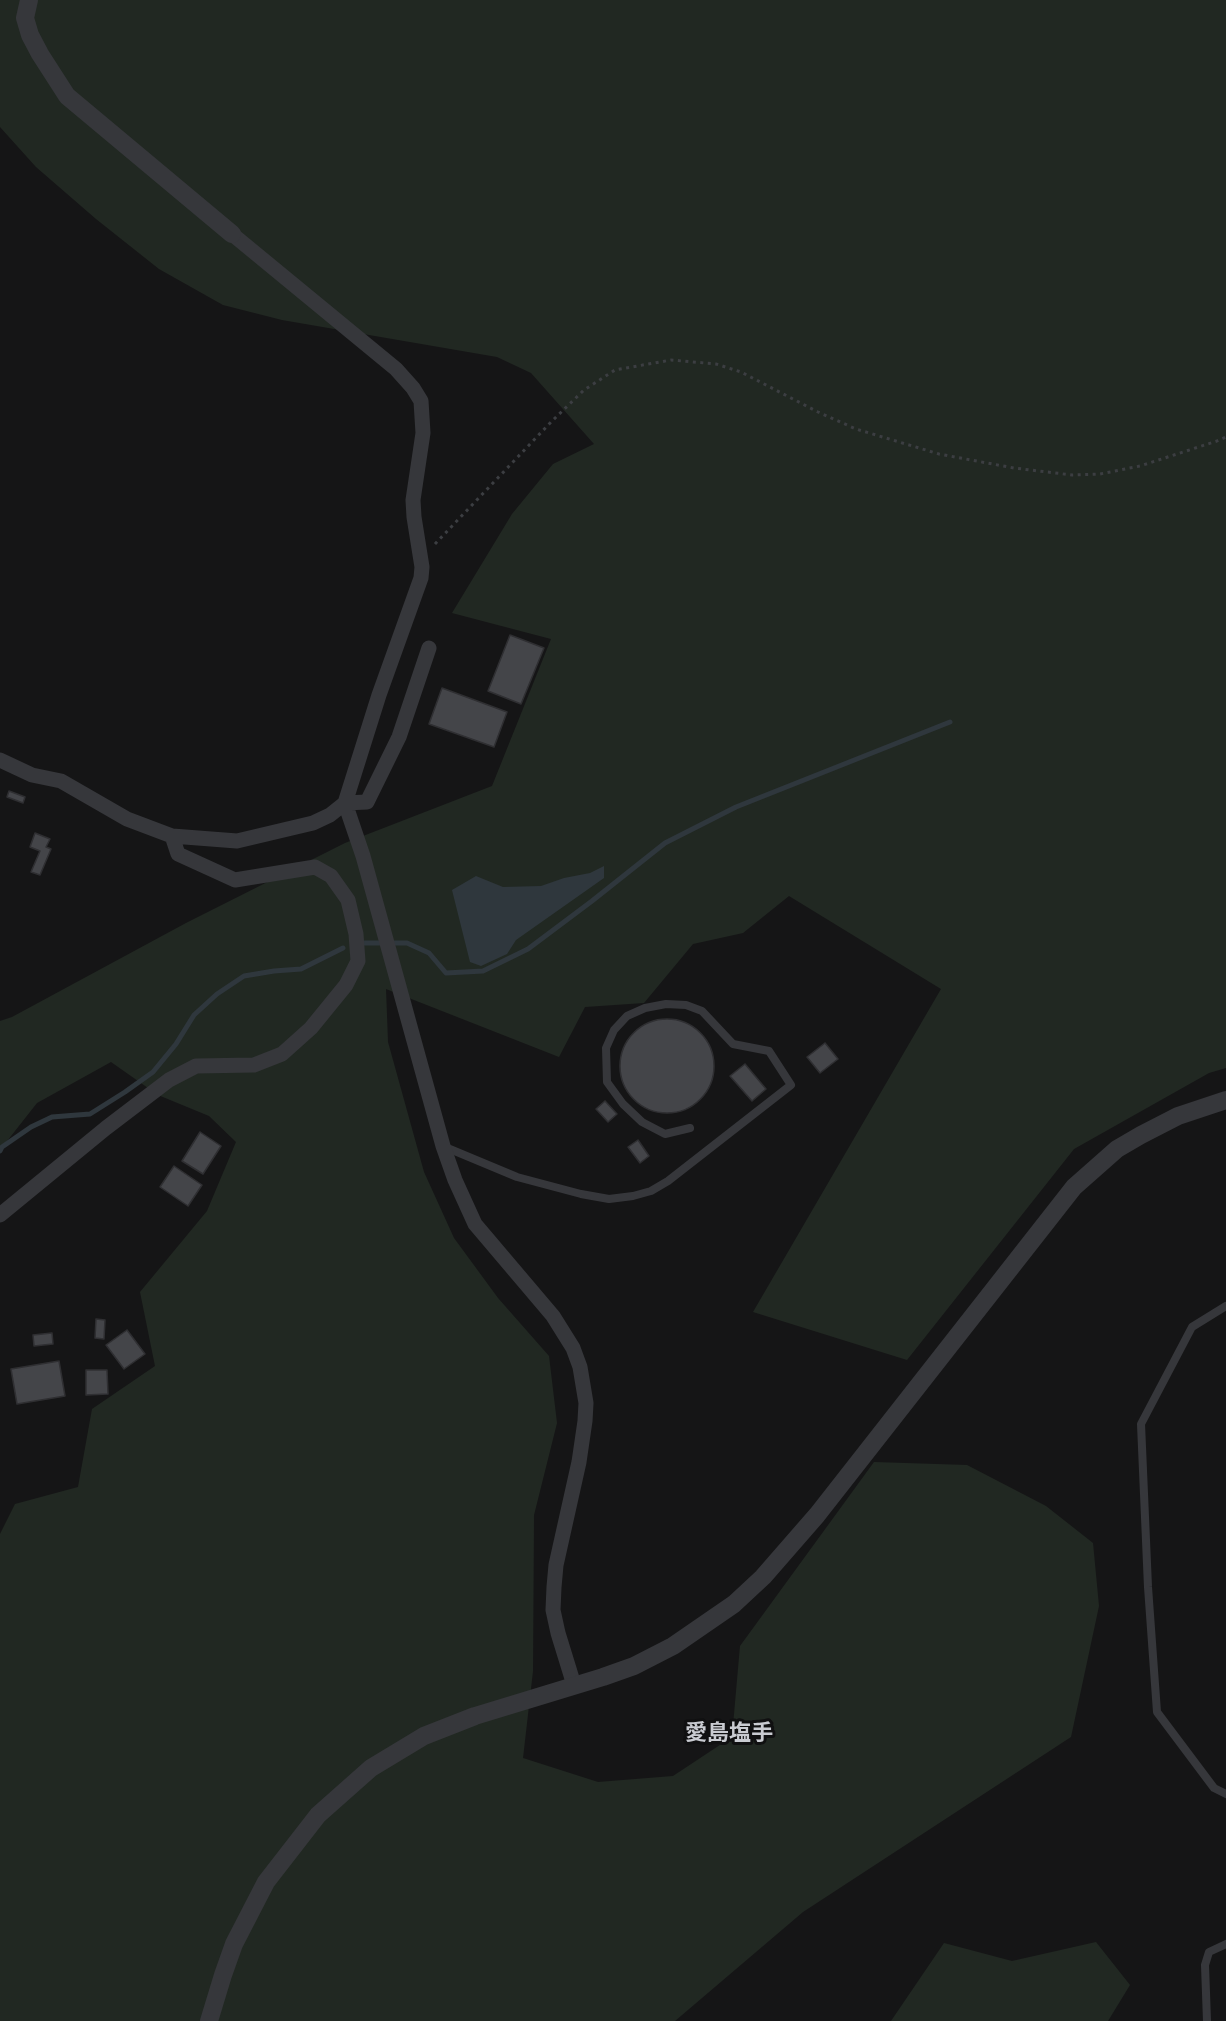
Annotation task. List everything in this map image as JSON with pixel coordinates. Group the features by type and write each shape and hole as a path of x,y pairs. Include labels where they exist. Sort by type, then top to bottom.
{"street":[{"path":"0,760 32,775 61,781 127,819 172,836 237,841 313,823 330,815 345,803 379,695 421,578 421,559 413,500 423,433 423,416 420,401 413,388 369,345 67,96 30,35 25,18 29,0"},
{"path":"345,803 367,802 399,737 429,648"},
{"path":"345,803 363,856 454,1180 475,1224 553,1316 573,1348 580,1367 586,1403 585,1421 579,1462 558,1554 554,1587 554,1610 558,1633 574,1686"},
{"path":"0,1215 106,1128 169,1080 196,1066 254,1065 282,1054 311,1028 346,986 358,962 356,934 348,900 331,876 315,867 234,880 178,854 172,836"},
{"path":"209,2021 234,1944 266,1882 318,1815 371,1768 424,1736 476,1716 634,1666 673,1646 734,1604 764,1577 817,1515 1074,1187 1117,1149 1141,1135 1178,1116 1226,1100"}],"lane":[{"path":"443,1146 517,1177 581,1194 609,1198 633,1196 651,1191 668,1181 791,1085 769,1051 733,1044 702,1011 686,1005 666,1004 645,1008 627,1016 614,1030 606,1048 607,1082 623,1104 642,1122 665,1134 690,1128"},
{"path":"1226,1306 1192,1327 1141,1424 1148,1587 1157,1712 1214,1788 1226,1794"},
{"path":"1207,2021 1205,1965 1209,1952 1226,1944"}],"path":[{"path":"421,559 584,390 615,370 671,360 716,364 741,372 856,429 939,454 1014,468 1072,475 1100,474 1140,466 1226,437"}],"shaded area":[{"path":"0,0 1226,0 1226,1068 1209,1073 1074,1149 907,1360 753,1312 941,989 789,896 743,933 693,944 644,1003 585,1007 559,1057 386,989 388,1042 424,1172 454,1238 498,1298 549,1356 557,1423 534,1515 533,1671 523,1758 598,1782 673,1776 732,1737 740,1646 874,1462 967,1465 1046,1506 1093,1543 1099,1606 1071,1737 803,1912 675,2021 0,2021 0,1534 15,1504 78,1487 92,1409 155,1366 140,1292 207,1211 236,1142 209,1116 158,1095 111,1062 37,1103 0,1150 0,1021 12,1017 186,923 345,843 492,786 551,639 452,613 512,514 553,464 594,444 531,373 497,357 282,320 223,305 159,269 36,167 0,127"},
{"path":"604,866 604,878 516,940 507,954 481,966 470,962 452,890 476,876 503,887 541,886 564,878 590,873"},
{"path":"1096,1942 1130,1985 1108,2021 891,2021 944,1943 1012,1961"}],"building":[{"path":"510,635 544,648 521,704 488,691"},
{"path":"442,688 507,712 494,747 429,724"},
{"path":"9,791 25,797 23,803 7,797"},
{"path":"35,833 50,839 46,847 51,849 40,875 31,872 40,851 30,847"},
{"path":"667,1019 685,1022 700,1033 711,1048 714,1066 711,1084 700,1099 685,1110 667,1113 649,1110 634,1099 623,1084 620,1066 623,1048 634,1033 649,1022"},
{"path":"825,1043 838,1059 820,1073 807,1057"},
{"path":"745,1064 766,1089 752,1101 730,1076"},
{"path":"605,1101 617,1114 608,1122 596,1109"},
{"path":"200,1132 221,1146 203,1174 182,1161"},
{"path":"638,1140 649,1156 640,1163 628,1147"},
{"path":"174,1166 202,1185 188,1206 160,1187"},
{"path":"96,1319 105,1320 104,1339 95,1338"},
{"path":"127,1330 145,1354 124,1369 106,1345"},
{"path":"52,1333 53,1344 34,1346 33,1335"},
{"path":"59,1361 65,1396 17,1404 11,1369"},
{"path":"86,1370 107,1370 108,1394 86,1395"}],"waterway":[{"path":"359,943 407,943 429,953 446,973 483,971 528,949 665,843 736,807 950,722"},
{"path":"0,1151 2,1147 31,1127 52,1117 90,1114 153,1072 176,1044 194,1015 217,994 244,976 301,969 343,948"}],"district":[{"name":"愛島塩手","path":"729,1734"}]}
